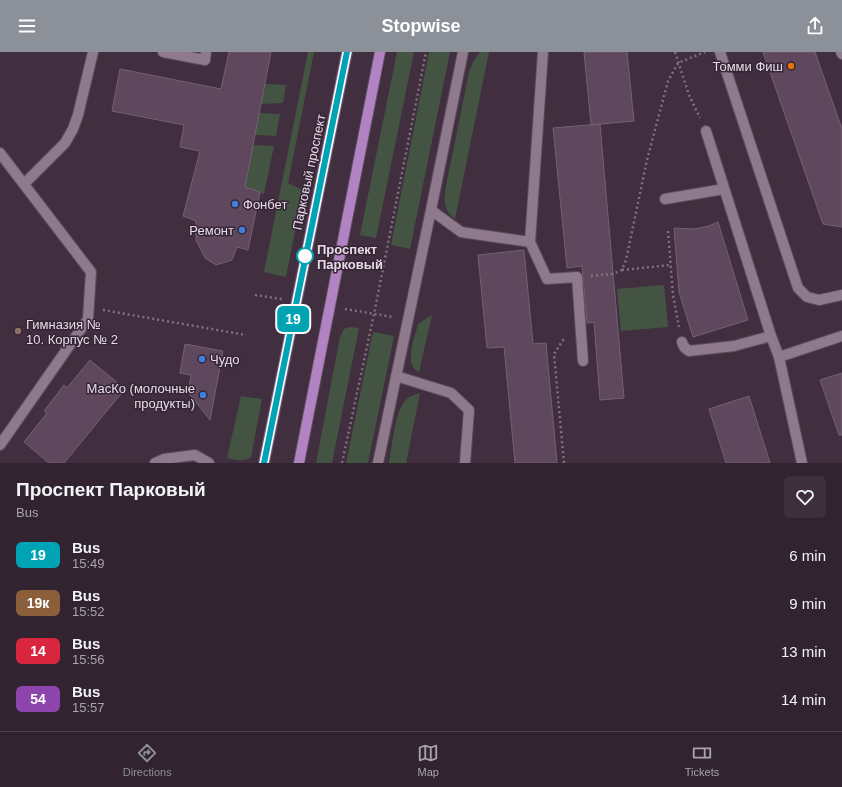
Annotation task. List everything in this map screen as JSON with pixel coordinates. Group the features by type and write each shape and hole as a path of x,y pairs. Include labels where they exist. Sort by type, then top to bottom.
{"main road":[{"name":"Парковый проспект","path":"264,463 347,52"},
{"path":"299,463 380,52"}],"street":[{"path":"24,184 65,143 73,129 78,115 93,52"},
{"path":"163,52 205,60 206,52"},
{"path":"378,463 431,210 462,52"},
{"path":"543,52 530,242 547,279 577,277 583,361"},
{"path":"720,52 798,288 807,297 819,300 842,295"},
{"path":"706,131 779,357 802,463"},
{"path":"0,153 92,272 88,319 0,445"},
{"path":"665,200 724,188"},
{"path":"431,210 461,232 530,242"},
{"path":"682,342 684,347 689,351 734,346 771,336"},
{"path":"779,357 842,336"},
{"path":"396,376 451,393 469,410 465,463"},
{"path":"155,463 164,459 195,455 209,463"}],"path":[{"path":"342,463 374,314 426,52"},
{"path":"675,52 689,95 706,131"},
{"path":"622,270 626,260 647,160 668,82 678,63 704,52"},
{"path":"668,231 673,295 682,342"},
{"path":"577,277 612,274 622,270 670,265"},
{"path":"89,308 246,335"},
{"path":"564,463 554,354 580,315"}],"green space":[{"path":"308,52 314,52 288,183 303,190 286,277 264,272"},
{"path":"397,52 414,52 376,238 360,235"},
{"path":"429,52 450,52 410,249 391,245"},
{"path":"480,52 489,52 455,219 447,210 445,191 469,72 473,62"},
{"path":"265,84 286,85 283,103 261,104"},
{"path":"259,113 280,114 276,136 255,135"},
{"path":"253,145 274,146 264,194 245,187"},
{"path":"664,285 668,327 621,331 617,289"},
{"path":"432,315 419,372 414,368 412,363 411,350 418,324"},
{"path":"349,327 359,328 332,463 316,463 340,337 344,329"},
{"path":"373,332 394,336 368,463 346,463"},
{"path":"420,393 406,463 389,463 396,422 401,407 407,399"},
{"path":"241,396 262,399 251,457 245,460 227,458"}],"building":[{"path":"229,52 271,52 245,187 260,192 248,250 237,247 232,260 216,265 205,258 196,240 196,221 183,216 200,151 180,147 184,125 112,111 120,69 221,89"},
{"path":"584,52 627,52 634,121 591,125"},
{"path":"763,52 815,52 842,129 842,227 823,224"},
{"path":"600,124 624,398 600,400 594,322 587,323 582,266 567,268 553,128"},
{"path":"718,222 748,320 693,337 679,292 674,228 695,229 709,226"},
{"path":"524,250 533,344 546,343 557,463 515,463 504,347 487,348 478,255"},
{"name":"Чудо","path":"185,344 223,351 210,420 188,392 191,375 180,373"},
{"path":"90,360 125,389 64,463 49,463 24,442 47,413 44,411 64,385 67,388"},
{"path":"842,373 842,435 839,435 820,380"},
{"path":"749,396 770,463 726,463 709,409"}],"bus line":[{"name":"19","path":"264,463 347,52"}],"place":[{"name":"Томми Фиш","path":"791,66"},
{"name":"Фонбет","path":"235,204"},
{"name":"Ремонт","path":"242,230"},
{"name":"Проспект Парковый","path":"305,256"},
{"name":"Гимназия № 10. Корпус № 2","path":"18,331"},
{"name":"Чудо","path":"202,359"},
{"name":"МасКо (молочные продукты)","path":"203,395"}]}
